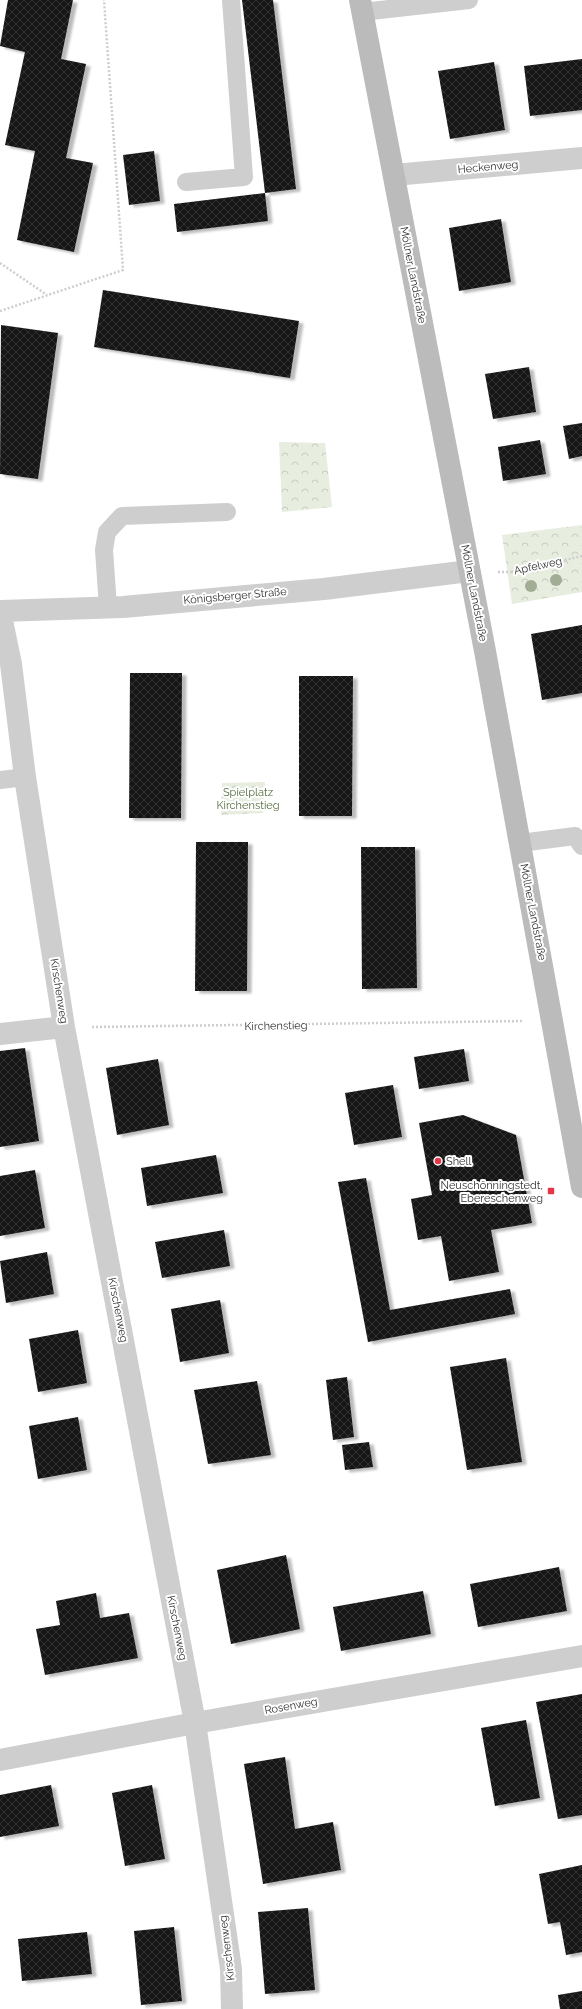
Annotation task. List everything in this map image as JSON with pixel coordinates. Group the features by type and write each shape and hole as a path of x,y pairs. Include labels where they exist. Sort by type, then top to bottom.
{"main road":[{"name":"Möllner Landstraße","path":"361,6 520,843 582,1187"}],"street":[{"name":"Heckenweg","path":"394,175 582,158"},
{"name":"Königsberger Straße","path":"0,611 108,607 324,588 469,571"},
{"name":"Kirschenweg","path":"0,611 11,664 25,777 64,1027 195,1724 231,1969 232,2009"},
{"path":"0,1034 64,1027"},
{"name":"Rosenweg","path":"0,1760 582,1656"}],"lane":[{"path":"186,182 244,177 231,0"},
{"path":"361,6 469,0"},
{"path":"108,607 105,544 107,532 122,516 227,512"},
{"path":"0,780 25,777"},
{"path":"520,843 575,836 582,846"}],"path":[{"path":"0,311 123,270 104,0"},
{"path":"0,263 47,295"},
{"name":"Apfelweg","path":"469,571 513,572 582,556"},
{"name":"Kirchenstieg","path":"64,1027 514,1023 551,1017"}],"green space":[{"path":"279,442 325,443 332,507 282,512"},
{"path":"582,525 582,592 512,604 502,535"},
{"name":"Spielplatz Kirchenstieg","path":"265,782 263,813 221,815 222,783"}],"building":[{"path":"8,0 73,0 61,59 86,64 66,158 93,163 74,252 17,240 35,151 5,145 25,52 0,46"},
{"path":"242,0 273,0 296,189 265,193"},
{"path":"582,59 582,110 530,116 524,66"},
{"path":"494,62 505,130 450,139 438,71"},
{"path":"154,151 160,201 129,205 123,155"},
{"path":"265,193 268,221 177,232 174,204"},
{"path":"501,219 511,282 459,291 449,228"},
{"path":"103,290 299,321 290,378 94,347"},
{"path":"1,325 58,333 38,479 0,474"},
{"path":"529,367 536,412 493,419 485,374"},
{"path":"582,423 582,456 569,459 563,426"},
{"path":"540,440 546,474 503,481 498,447"},
{"path":"582,625 582,693 542,700 531,634"},
{"path":"130,673 182,673 181,818 129,818"},
{"path":"299,676 353,676 352,816 299,816"},
{"path":"196,842 248,842 247,991 195,991"},
{"path":"361,847 415,847 417,988 362,989"},
{"path":"25,1048 39,1141 0,1147 0,1051"},
{"path":"464,1049 469,1081 419,1089 414,1057"},
{"path":"158,1059 169,1125 117,1135 106,1068"},
{"path":"393,1085 402,1137 354,1145 345,1093"},
{"path":"463,1115 516,1135 532,1223 491,1230 499,1272 449,1281 441,1236 418,1240 411,1199 432,1195 419,1123"},
{"path":"216,1155 223,1193 147,1206 141,1168"},
{"path":"35,1170 45,1228 0,1236 0,1176"},
{"path":"366,1178 390,1310 510,1289 515,1314 368,1342 338,1182"},
{"path":"224,1230 230,1266 162,1278 155,1242"},
{"path":"47,1252 54,1294 6,1303 0,1261"},
{"path":"220,1300 229,1353 180,1362 171,1309"},
{"path":"78,1330 87,1383 38,1392 29,1339"},
{"path":"506,1358 522,1462 467,1470 450,1367"},
{"path":"347,1377 354,1437 333,1440 326,1380"},
{"path":"257,1381 271,1455 208,1464 194,1390"},
{"path":"78,1417 87,1470 38,1479 29,1426"},
{"path":"369,1442 373,1467 345,1470 342,1445"},
{"path":"286,1555 300,1629 231,1644 217,1570"},
{"path":"559,1567 567,1611 478,1627 470,1584"},
{"path":"423,1591 431,1634 341,1651 333,1607"},
{"path":"96,1593 100,1618 129,1613 138,1658 45,1675 36,1629 60,1625 56,1601"},
{"path":"582,1694 582,1815 558,1819 536,1702"},
{"path":"526,1720 540,1798 495,1806 481,1728"},
{"path":"285,1757 295,1829 333,1822 341,1870 263,1884 244,1764"},
{"path":"51,1785 59,1826 0,1837 0,1795"},
{"path":"152,1785 165,1859 125,1866 112,1793"},
{"path":"582,1865 582,1952 566,1955 560,1922 548,1924 539,1874"},
{"path":"308,1908 315,1990 265,1994 258,1912"},
{"path":"174,1927 182,2001 141,2005 134,1931"},
{"path":"87,1932 92,1974 22,1981 18,1939"},
{"path":"582,1991 582,2009 560,2009 558,1995"}],"place":[{"name":"Shell","path":"438,1161"},
{"name":"Neuschönningstedt, Ebereschenweg","path":"551,1191"}]}
